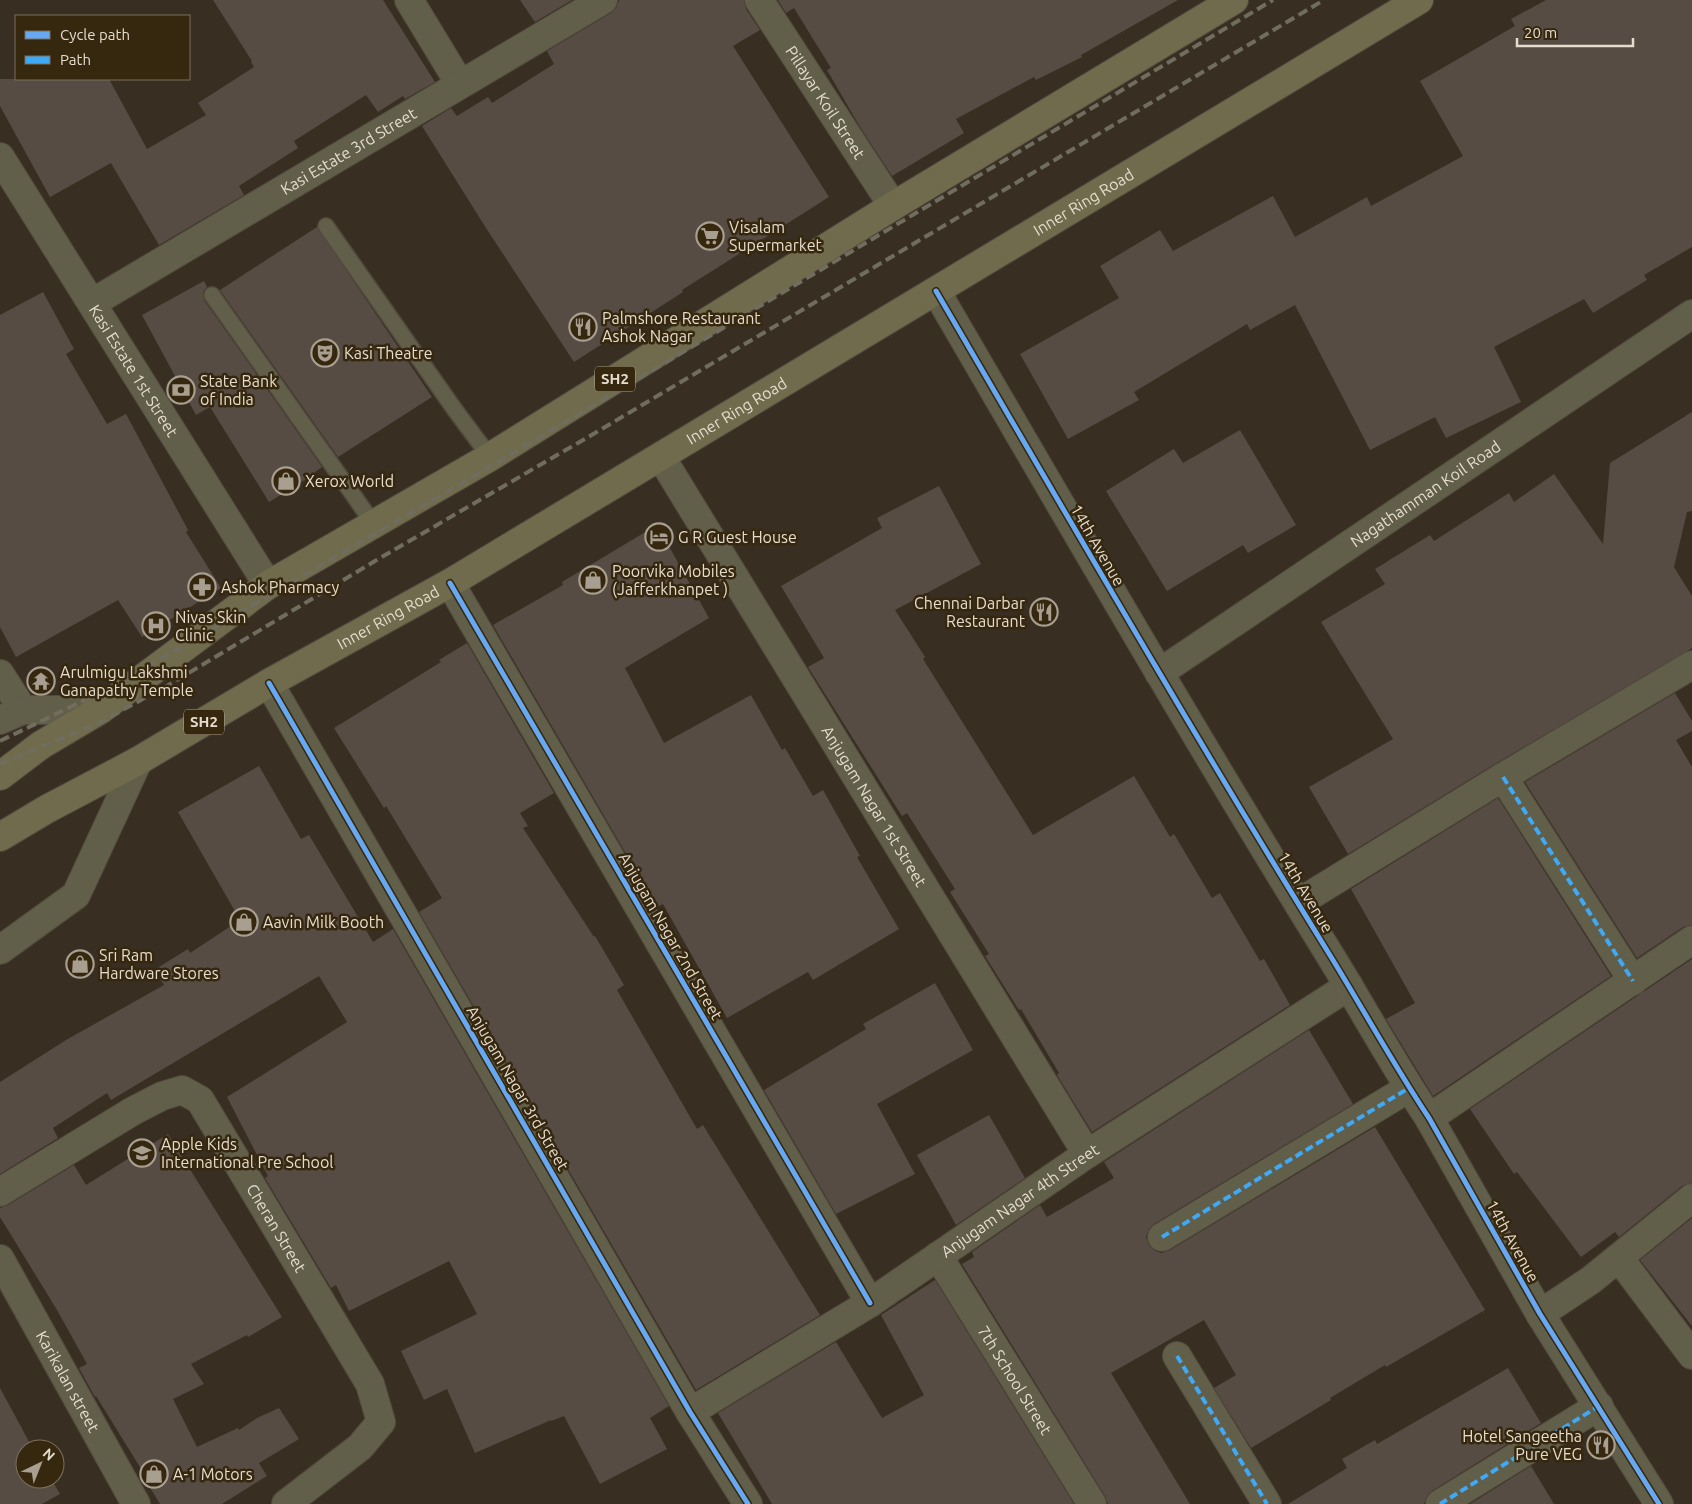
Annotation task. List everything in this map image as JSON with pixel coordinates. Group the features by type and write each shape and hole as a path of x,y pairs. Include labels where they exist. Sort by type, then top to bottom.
{"main road":[{"name":"SH2","path":"3,774 41,745 100,710 268,585 490,457 893,206 1234,0"},
{"name":"Inner Ring Road","path":"0,837 47,809 138,760 269,683 450,583 661,458 1418,0"}],"street":[{"path":"409,0 460,84"},
{"name":"Kasi Estate 3rd Street","path":"92,303 603,0"},
{"name":"Pillayar Koil Street","path":"759,0 893,206"},
{"name":"Kasi Estate 1st Street","path":"0,157 268,585"},
{"name":"14th Avenue","path":"936,291 1159,673 1350,986 1409,1088 1429,1118 1540,1314 1659,1504"},
{"name":"Nagathamman Koil Road","path":"1159,673 1692,314"},
{"name":"Anjugam Nagar 1st Street","path":"661,458 1087,1154"},
{"name":"Anjugam Nagar 2nd Street","path":"450,583 870,1302"},
{"path":"1298,903 1503,777 1692,665"},
{"path":"0,674 12,715 100,710"},
{"name":"Anjugam Nagar 3rd Street","path":"269,683 690,1412 748,1504"},
{"path":"0,950 76,895 138,760"},
{"path":"1503,777 1633,981"},
{"path":"1429,1118 1692,940"},
{"name":"Anjugam Nagar 4th Street","path":"690,1412 870,1302 1087,1154 1350,986"},
{"path":"1162,1237 1409,1088"},
{"name":"Cheran Street","path":"0,1192 133,1111 162,1096 182,1090 200,1100 370,1384 381,1422 360,1447 286,1504"},
{"path":"1540,1314 1591,1280 1692,1198"},
{"name":"7th School Street","path":"938,1256 1092,1504"},
{"path":"1619,1258 1689,1344"},
{"name":"Karikalan street","path":"0,1259 136,1504"},
{"path":"1177,1356 1267,1504"},
{"path":"1440,1504 1598,1406"}],"lane":[{"path":"326,226 490,457"},
{"path":"212,295 373,524"}],"building":[{"path":"213,0 383,0 435,82 405,99 403,96 378,112 366,95 294,141 298,148 239,186 244,195 159,245 111,163 50,197 0,106 0,79 110,80 147,149 206,115 198,103 254,67"},
{"path":"520,0 572,0 535,22"},
{"path":"619,0 744,0 746,9 760,30 733,46 829,197 682,290 683,292 574,362 422,126 451,108 457,116 488,97 492,103 554,64 547,51 611,13 616,8"},
{"path":"778,0 1178,0 1081,55 1082,57 1036,80 1034,77 956,119 964,133 892,176 860,127 827,70 831,68 794,8 786,13"},
{"path":"1546,0 1692,0 1692,247 1644,275 1647,280 1593,313 1584,299 1494,347 1521,402 1446,438 1435,417 1370,450 1295,305 1250,330 1247,324 1134,392 1139,400 1068,439 1020,354 1119,298 1100,266 1160,230 1173,251 1273,196 1295,237 1367,197 1371,206 1463,156 1420,81 1515,26 1511,19"},
{"name":"Kasi Theatre","path":"317,227 432,397 338,457 220,290"},
{"path":"204,281 207,287 203,292 204,300 322,467 316,473 269,502 210,407 196,415 142,315"},
{"path":"43,292 74,349 66,354 107,424 126,414 188,530 186,532 221,588 142,637 118,600 16,657 0,627 0,315"},
{"path":"1692,412 1692,511 1687,512 1674,567 1692,596 1692,648 1495,764 1348,854 1309,787 1393,739 1321,622 1385,584 1375,569 1430,535 1434,541 1509,493 1514,502 1554,474 1603,544 1610,463"},
{"path":"1240,430 1296,525 1248,553 1243,545 1167,591 1106,491 1174,449 1183,463"},
{"path":"939,486 981,564 895,610 925,657 923,659 1033,835 1134,776 1170,837 1174,834 1212,898 1220,893 1260,961 1264,959 1290,1005 1092,1132 1057,1075 1059,1073 1021,1009 1019,1010 985,956 989,954 950,892 955,889 907,813 902,816 808,667 824,658 781,586 882,528 877,518"},
{"path":"657,525 709,618 625,668 664,743 751,695 782,750 785,748 813,796 823,790 860,856 857,857 899,929 813,980 808,972 727,1018 663,904 657,907 493,625 563,585 562,582"},
{"path":"467,643 554,793 520,813 528,826 523,828 595,936 624,985 617,990 697,1129 703,1125 820,1315 696,1390 419,912 442,898 386,806 384,808 334,728 441,662 439,660"},
{"path":"1675,693 1692,721 1692,731 1676,740 1692,767 1692,925 1683,927 1637,958 1525,782"},
{"path":"259,766 301,839 309,835 373,942 393,929 669,1406 650,1418 667,1449 600,1484 564,1416 475,1453 447,1389 424,1400 401,1351 477,1314 449,1261 349,1311 336,1285 331,1288 265,1178 268,1176 227,1097 347,1022 319,976 111,1100 107,1093 53,1128 58,1138 0,1174 0,1082 66,1040 164,985 154,970 188,949 190,953 240,920 178,812"},
{"path":"1498,798 1611,976 1433,1096 1386,1019 1415,1003 1351,889"},
{"path":"1692,959 1692,1183 1682,1186 1619,1237 1615,1232 1581,1257 1517,1172 1514,1174 1470,1109"},
{"path":"935,983 973,1050 877,1104 915,1174 836,1214 764,1090 866,1029 863,1024"},
{"path":"1309,1030 1353,1104 1154,1224 1149,1229 1146,1237 1149,1245 1155,1251 1162,1253 1170,1250 1375,1127 1485,1310 1386,1367 1385,1365 1251,1448 1214,1388 1236,1375 1204,1320 1111,1373 1190,1504 1108,1504 1105,1496 962,1264 974,1257 972,1252 1040,1205 1047,1217 1114,1178 1104,1162"},
{"path":"989,1115 1025,1178 956,1225 917,1155"},
{"path":"168,1134 282,1317 248,1337 247,1335 191,1364 204,1384 173,1399 197,1447 238,1428 239,1430 257,1418 279,1408 299,1439 259,1463 267,1476 222,1504 160,1504 141,1473 143,1472 95,1397 79,1368 87,1364 57,1310 0,1217 0,1208 74,1165 86,1185"},
{"path":"1692,1218 1692,1326 1640,1260"},
{"path":"935,1280 1074,1504 772,1504 718,1413 836,1342 882,1418 924,1395 881,1315"},
{"path":"1508,1368 1541,1423 1432,1491 1427,1496 1424,1504 1288,1504 1347,1468 1342,1459 1375,1440 1377,1444"},
{"path":"0,1388 28,1439 15,1439 15,1489 57,1489 60,1494 42,1504 0,1504"},
{"path":"1531,1466 1554,1504 1470,1504"}],"railway":[{"path":"0,741 118,684 527,445 1273,0"},
{"path":"0,764 99,723 172,683 1324,0"}],"marked path":[{"path":"1503,777 1633,981"},
{"path":"1162,1237 1409,1088"},
{"path":"1177,1356 1267,1504"},
{"path":"1440,1504 1599,1406"}],"cycle path":[{"path":"936,291 1179,705 1429,1118 1540,1314 1659,1504"},
{"path":"450,583 870,1303"},
{"path":"269,683 690,1412 748,1504"}],"place":[{"name":"Visalam Supermarket","path":"710,236"},
{"name":"Palmshore Restaurant Ashok Nagar","path":"583,327"},
{"name":"Kasi Theatre","path":"325,353"},
{"name":"State Bank of India","path":"181,390"},
{"name":"Xerox World","path":"286,481"},
{"name":"G R Guest House","path":"659,537"},
{"name":"Poorvika Mobiles (Jafferkhanpet )","path":"593,580"},
{"name":"Ashok Pharmacy","path":"202,587"},
{"name":"Chennai Darbar Restaurant","path":"1044,612"},
{"name":"Nivas Skin Clinic","path":"156,626"},
{"name":"Arulmigu Lakshmi Ganapathy Temple","path":"41,681"},
{"name":"Aavin Milk Booth","path":"244,922"},
{"name":"Sri Ram Hardware Stores","path":"80,964"},
{"name":"Apple Kids International Pre School","path":"142,1153"},
{"name":"Hotel Sangeetha Pure VEG","path":"1601,1445"},
{"name":"A-1 Motors","path":"154,1474"}]}
